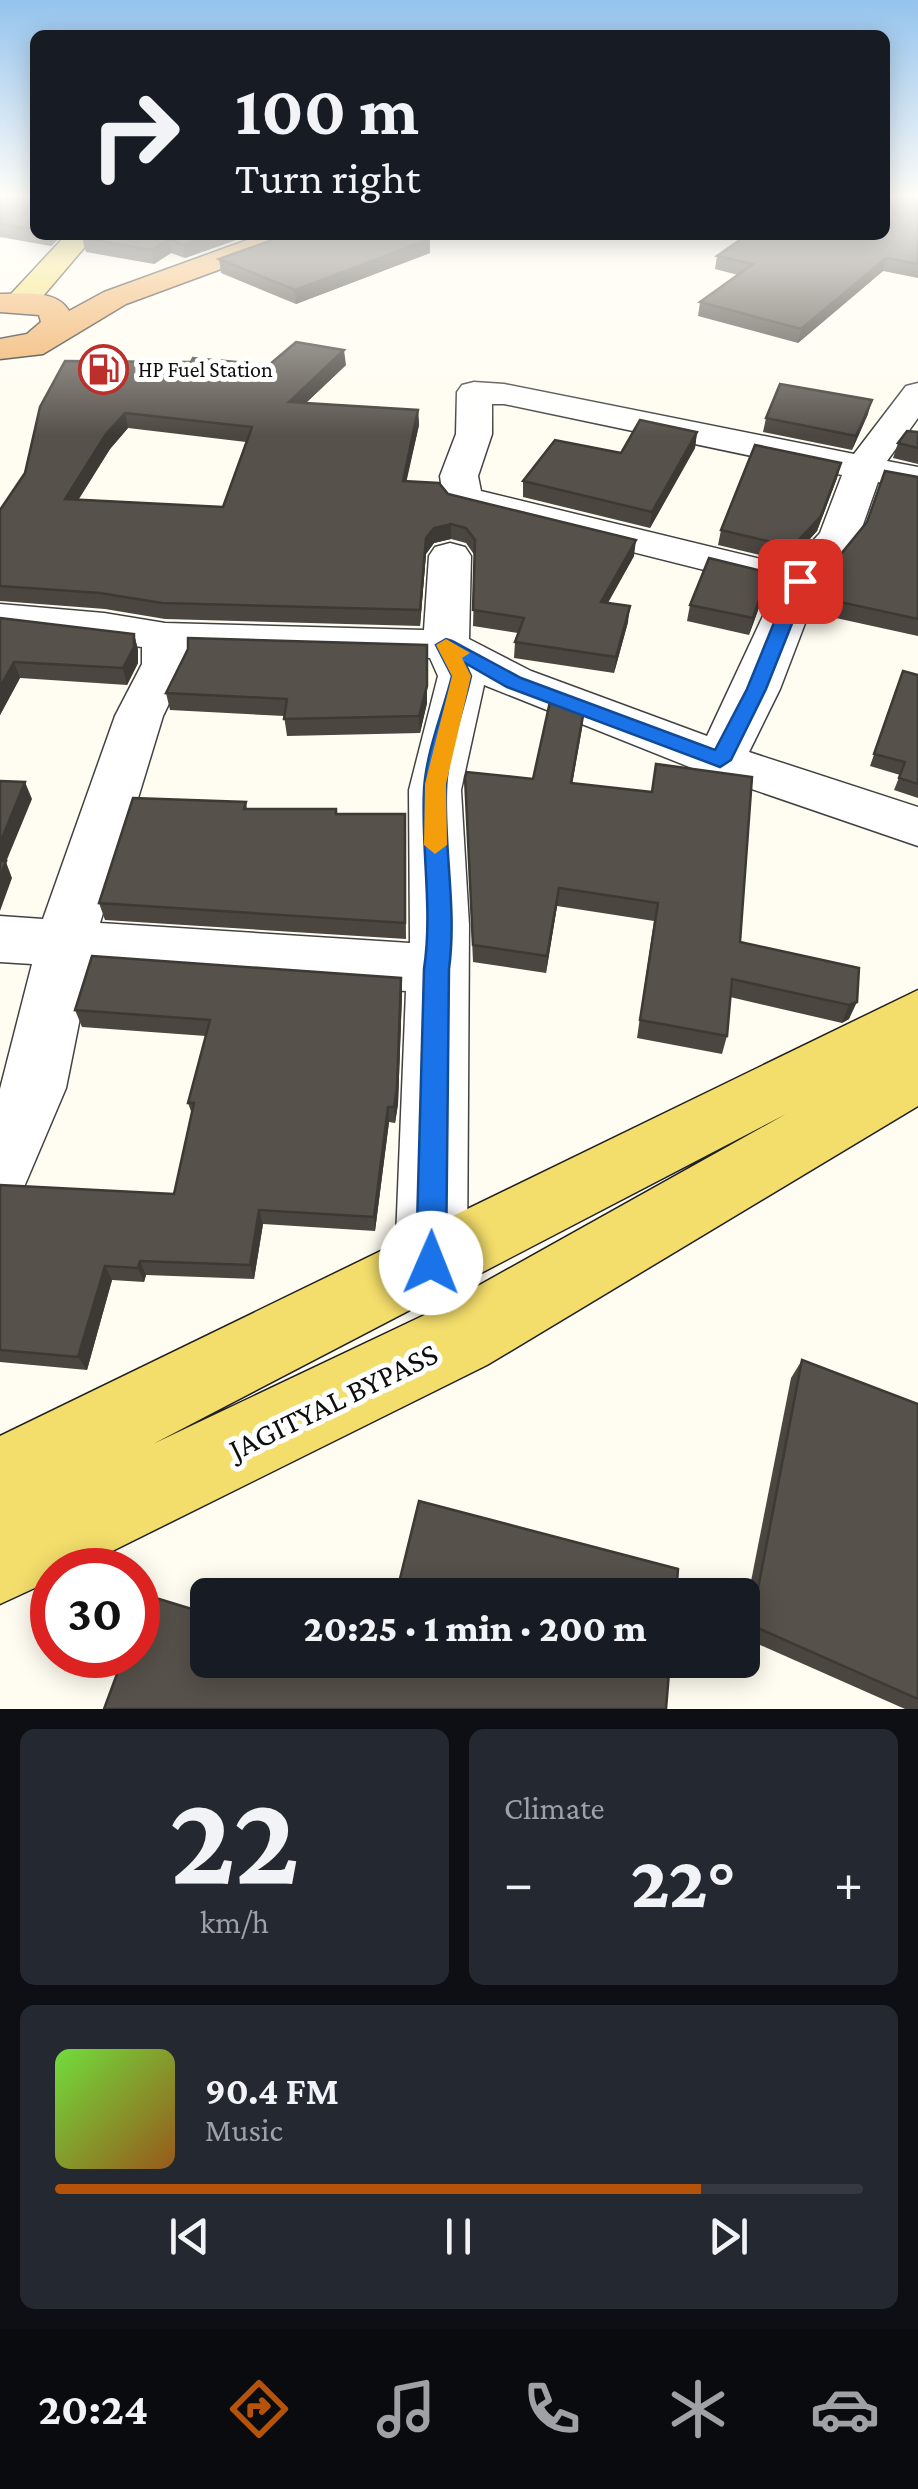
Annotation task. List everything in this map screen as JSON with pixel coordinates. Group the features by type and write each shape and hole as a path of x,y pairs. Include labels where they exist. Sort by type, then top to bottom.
{"highway":[{"path":"19,302 121,277"},
{"path":"0,384 19,355 115,298 173,277"},
{"path":"0,349 42,341 58,324 53,309 19,302"}],"main road":[{"path":"19,302 43,277"},
{"path":"0,1479 918,1016"},
{"name":"JAGITYAL BYPASS","path":"0,1561 460,1338 918,1073"}],"street":[{"path":"800,581 464,498 459,476 474,434 474,392 504,394 866,465 918,479"},
{"path":"720,760 756,689 800,581 839,536 866,465 918,392"},
{"path":"431,1263 437,969 442,934 435,874 435,784 462,676 446,645 450,556"},
{"path":"0,617 74,622 165,637 446,645 514,682 720,760 918,828"},
{"path":"0,1166 33,1088 78,892 139,716 164,664 165,637"},
{"path":"0,940 437,969"}],"building":[{"path":"263,277 330,277 295,290"},
{"path":"735,277 864,277 801,329 700,302"},
{"path":"296,342 344,350 289,402 418,410 403,481 439,483 448,494 636,540 601,602 630,606 616,657 515,642 524,618 473,610 475,540 466,528 451,524 434,528 426,538 420,610 162,603 100,593 0,586 0,510 25,473 40,407 65,361 191,362 193,358 269,365","holes":["125,413 252,427 223,507 65,499 106,434"]},
{"path":"780,384 872,400 856,436 766,418"},
{"path":"640,420 697,432 652,512 523,481 555,440 621,453"},
{"path":"907,431 918,432 918,448 898,443"},
{"path":"755,445 841,463 821,516 792,547 721,530"},
{"path":"885,471 918,477 918,619 817,597 828,570 867,522"},
{"path":"709,558 774,574 769,586 764,585 753,618 690,605"},
{"path":"0,618 134,634 134,647 123,668 14,662 0,687"},
{"path":"188,638 427,645 427,686 419,716 284,719 287,699 166,693 188,649"},
{"path":"903,671 918,675 918,784 899,778 905,762 874,754"},
{"path":"551,697 584,710 571,783 652,792 656,764 752,777 740,942 859,968 857,1002 849,1005 732,979 727,1036 640,1020 658,903 559,888 547,956 473,945 465,777 467,772 533,779"},
{"path":"0,781 25,782 0,843"},
{"path":"133,798 246,802 244,809 405,814 405,923 99,903"},
{"path":"92,956 401,978 397,1088 394,1107 388,1107 374,1217 259,1210 250,1265 140,1261 138,1268 105,1266 78,1357 0,1350 0,1185 174,1194 194,1103 188,1103 210,1020 75,1010"},
{"path":"802,1360 918,1404 918,1699 760,1629 760,1578"},
{"path":"419,1501 678,1569 677,1578 400,1578"},
{"path":"160,1599 190,1608 190,1678 669,1678 666,1709 104,1709 115,1678 160,1678"}],"slow traffic":[{"path":"435,845 435,784 462,676 446,645 460,653"}],"place":[{"name":"HP Fuel Station","path":"103,369"}],"route":[{"path":"431,1263 437,969 442,934 435,874 435,784 462,676 446,645 514,682 720,760 756,689 800,581"}]}
